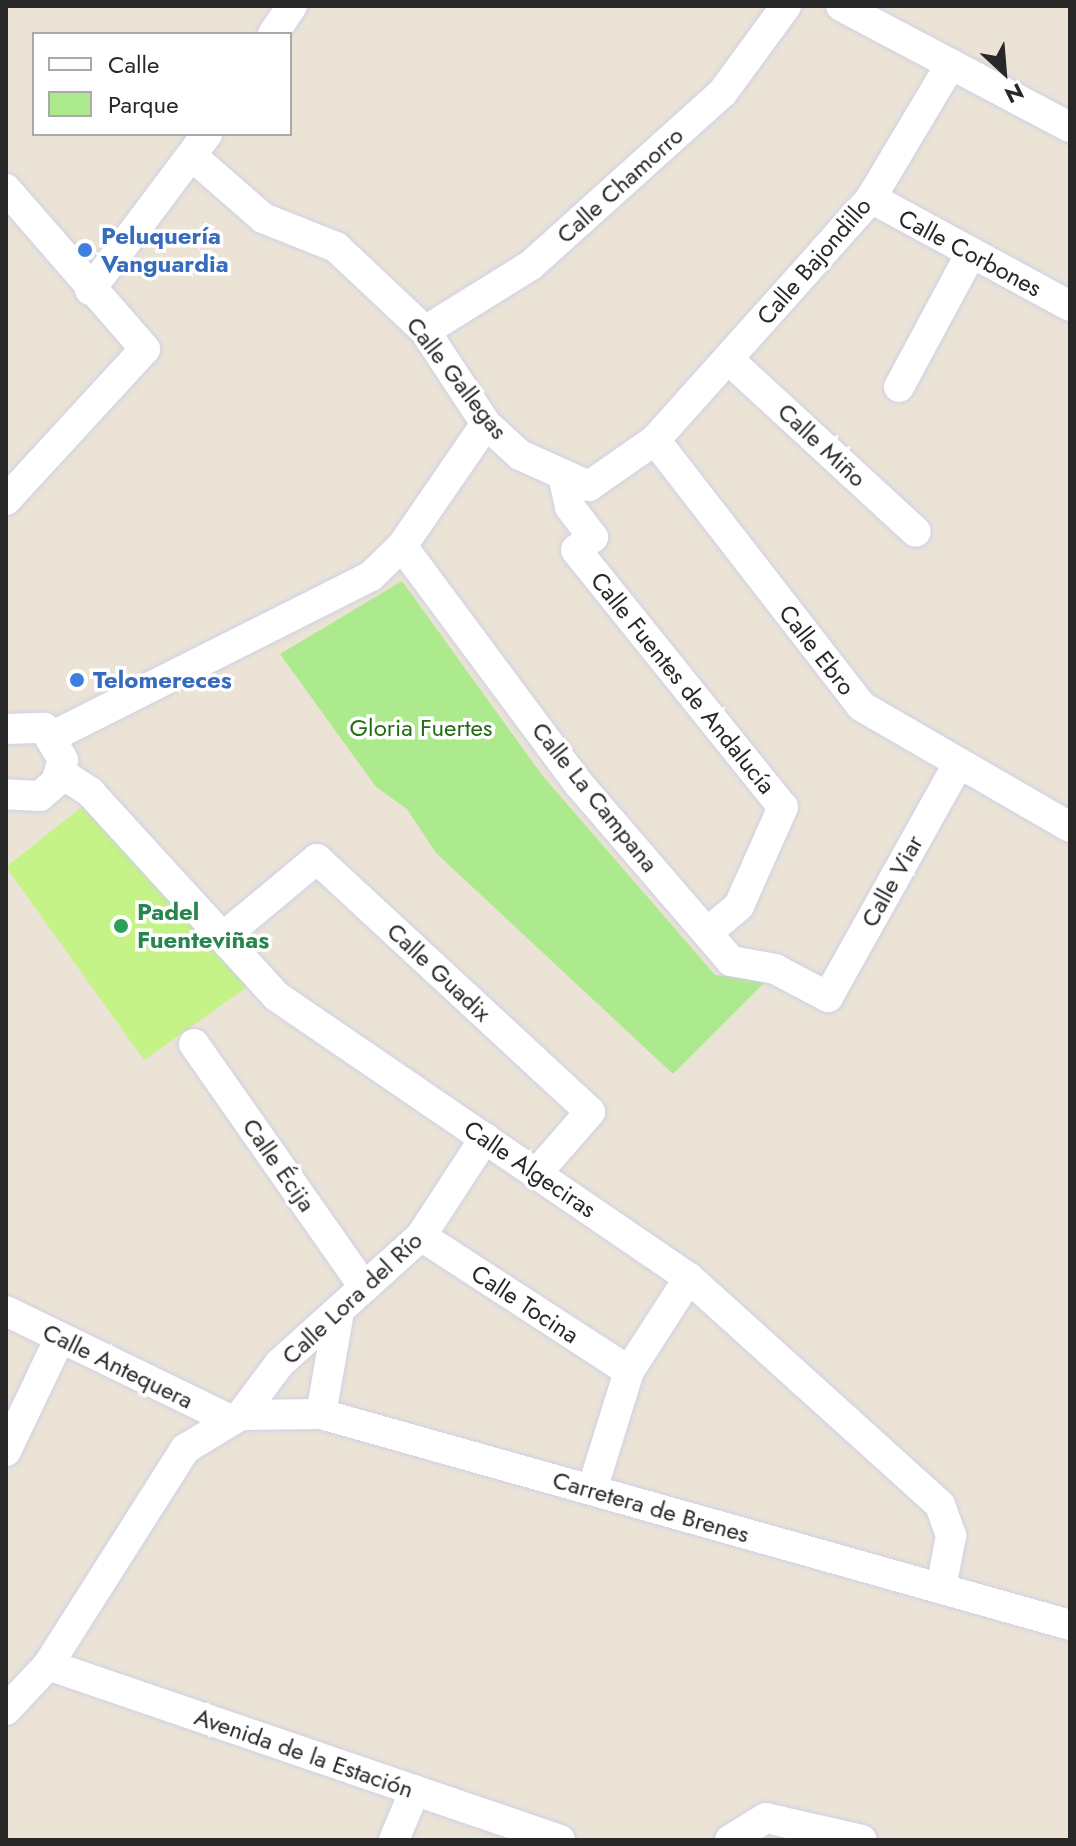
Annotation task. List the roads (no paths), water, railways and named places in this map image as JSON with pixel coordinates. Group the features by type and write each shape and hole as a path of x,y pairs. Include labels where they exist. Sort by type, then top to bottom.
{"street":[{"path":"274,32 292,6"},
{"name":"Calle Chamorro","path":"425,331 531,265 622,184 723,92 786,6"},
{"path":"841,6 1070,127"},
{"name":"Calle Bajondillo","path":"655,440 871,198 951,64"},
{"path":"90,290 199,145"},
{"name":"Calle Gallegas","path":"199,145 263,218 336,247 425,331 486,424 520,455 589,486 655,440"},
{"path":"6,189 90,290 145,349 6,500"},
{"name":"Calle Corbones","path":"871,198 970,255 1070,306"},
{"path":"899,387 970,255"},
{"name":"Calle Miño","path":"728,359 916,532"},
{"path":"53,736 371,576 402,546 486,424"},
{"name":"Calle Ebro","path":"655,440 861,706 957,766 1070,827"},
{"name":"Calle Fuentes de Andalucía","path":"563,476 570,507 593,537 576,550 783,807 739,906 709,931"},
{"name":"Calle La Campana","path":"402,546 578,783 709,931 731,961 775,969 828,997"},
{"path":"6,729 32,724 53,736 61,773 40,796 10,803"},
{"name":"Calle Viar","path":"828,997 957,766"},
{"name":"Calle Algeciras","path":"61,773 90,792 276,996 689,1278 940,1505 951,1536 941,1588"},
{"name":"Calle Guadix","path":"223,937 317,859 590,1112 537,1173"},
{"name":"Calle Écija","path":"194,1044 364,1287"},
{"name":"Calle Lora del Río","path":"236,1417 280,1363 421,1236 485,1138"},
{"name":"Calle Tocina","path":"421,1236 629,1371"},
{"path":"592,1490 629,1371 689,1278"},
{"name":"Calle Antequera","path":"8,1310 60,1338 236,1417"},
{"path":"321,1414 339,1312"},
{"path":"6,1451 60,1338"},
{"name":"Carretera de Brenes","path":"236,1417 321,1414 1070,1625"},
{"path":"6,1710 48,1665 185,1449 236,1417"},
{"name":"Avenida de la Estación","path":"48,1665 560,1840"},
{"path":"394,1840 415,1790"},
{"path":"483,1813 508,1840"},
{"path":"730,1840 766,1818 862,1840"}],"place":[{"name":"Peluquería Vanguardia","path":"85,250"},
{"name":"Telomereces","path":"77,680"},
{"name":"Padel Fuenteviñas","path":"121,926"}],"park label":[{"name":"Gloria Fuertes","path":"421,728"}]}
